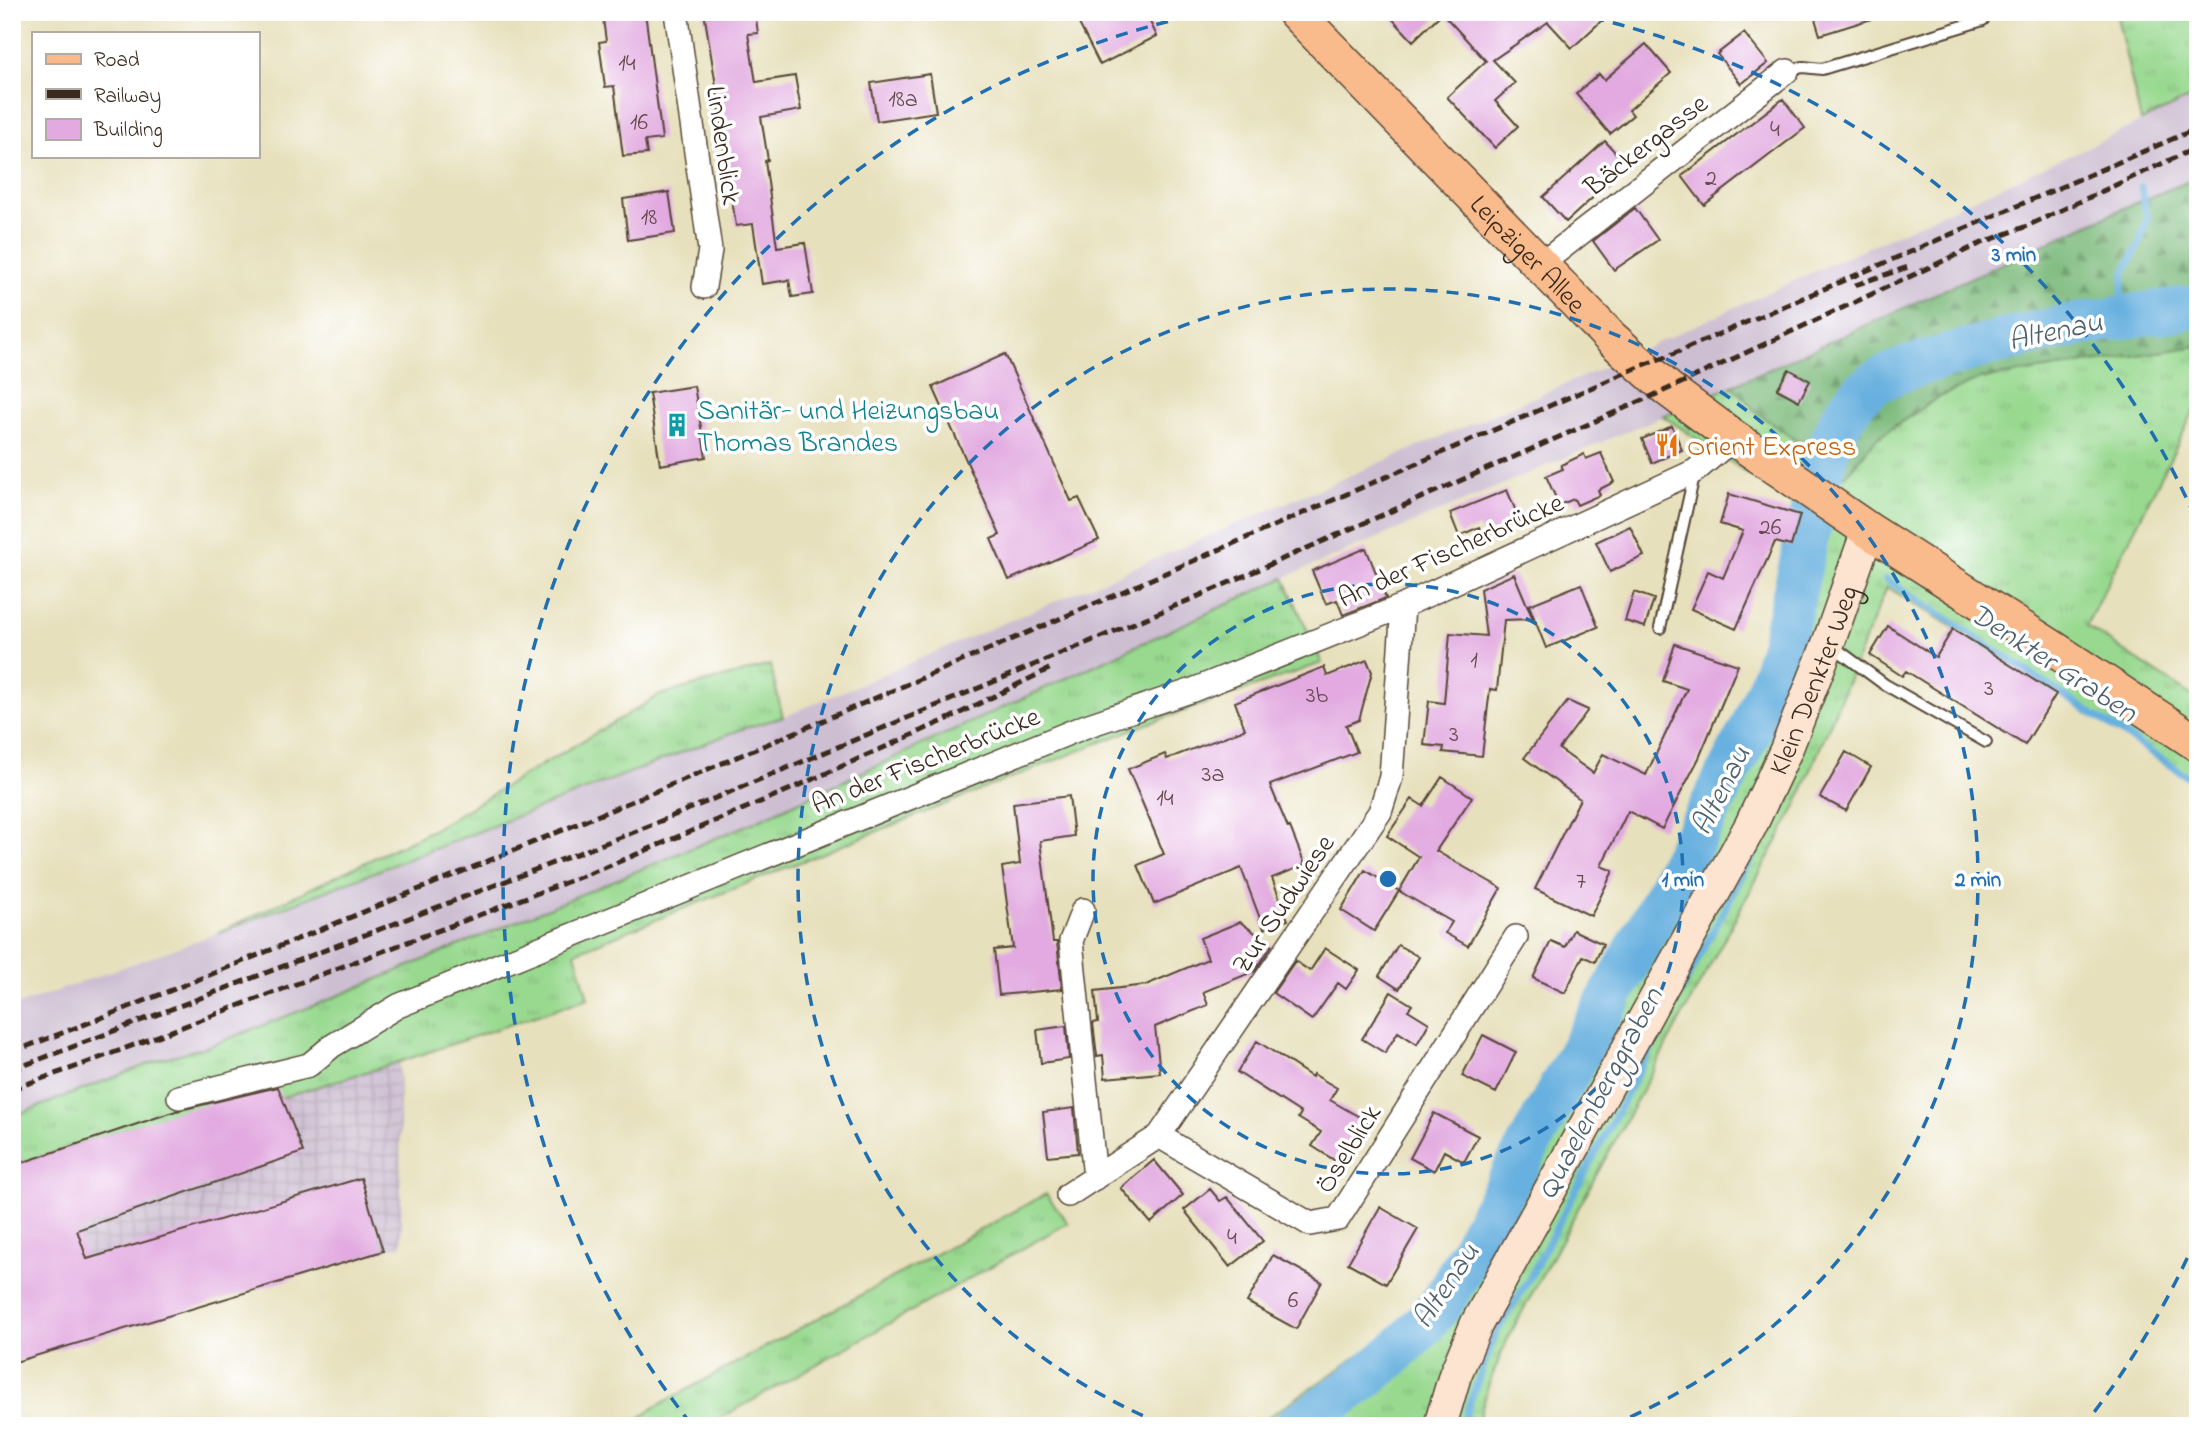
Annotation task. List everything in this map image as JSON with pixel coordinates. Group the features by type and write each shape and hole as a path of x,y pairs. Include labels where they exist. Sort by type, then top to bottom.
{"main road":[{"name":"Leipziger Allee","path":"1295,12 1611,338 1656,379 1734,438 1868,530 2198,744"}],"street":[{"name":"Lindenblick","path":"676,12 710,250 704,287"},
{"name":"Bäckergasse","path":"1540,265 1787,71"},
{"name":"An der Fischerbrücke","path":"178,1097 309,1065 332,1046 398,1006 1073,731 1192,690 1403,606 1695,471 1734,438"},
{"name":"Klein Denkter Weg","path":"1440,1426 1455,1375 1477,1323 1751,825 1786,750 1828,644 1868,530"},
{"name":"Zur Sudwiese","path":"1068,1195 1159,1136 1380,812 1391,777 1403,606"},
{"path":"1083,910 1071,942 1095,1178"},
{"name":"Öselblick","path":"1159,1136 1310,1224 1338,1219 1516,937"}],"lane":[{"path":"1787,71 1803,67 1822,69 1983,20"},
{"path":"1660,628 1695,471"},
{"path":"1828,644 1884,684 1986,742"}],"shaded area":[{"path":"2198,94 2198,178 2133,204 1663,416 1284,578 752,823 328,1000 210,1046 164,1058 12,1117 12,1007 218,933 742,729 783,717 1591,373"},
{"path":"399,1062 402,1245 12,1363 12,1166 183,1110 274,1100"}],"green space":[{"path":"2116,12 2198,12 2198,94 2141,121"},
{"path":"2197,178 2198,346 1980,379 1937,398 1876,439 1845,476 1759,414 1732,386 2133,204"},
{"path":"2198,346 2198,403 2086,626 2198,700 2198,786 2067,697 1887,587 1795,808 1508,1338 1488,1386 1477,1426 1255,1426 1380,1341 1416,1304 1444,1265 1750,704 1762,676 1807,514 1663,416 1732,386 1759,414 1845,476 1876,439 1937,398 1980,379"},
{"path":"1284,578 1322,663 1141,726 575,952 588,998 399,1062 273,1100 183,1110 12,1166 12,1117 164,1058 210,1046 328,1000 752,823"},
{"path":"770,665 783,717 742,729 218,933 430,831 660,695"},
{"path":"1046,1194 1068,1223 748,1403 705,1426 629,1426 655,1407"}],"building":[{"path":"602,12 645,12 662,139 645,141 647,154 623,156 614,86 605,87 599,42 606,41"},
{"path":"704,12 755,12 758,33 748,34 756,82 795,76 801,110 761,117 777,247 805,243 813,294 792,297 789,280 762,284 753,224 736,226"},
{"path":"1073,12 1145,12 1157,36 1100,65"},
{"path":"1386,12 1611,12 1572,48 1548,22 1493,60 1515,83 1495,101 1518,126 1495,148 1447,97 1486,61 1442,13 1413,41"},
{"path":"1813,12 1877,12 1878,17 1820,35"},
{"path":"1744,33 1768,63 1741,84 1717,54"},
{"path":"1646,44 1671,73 1629,110 1633,115 1610,134 1576,94 1599,74 1604,80"},
{"path":"930,74 936,112 877,121 871,83"},
{"path":"1783,99 1805,128 1704,205 1682,176"},
{"path":"1605,141 1625,163 1608,179 1610,182 1566,222 1543,197"},
{"path":"669,192 675,233 628,240 623,199"},
{"path":"1635,208 1658,240 1614,270 1593,241"},
{"path":"1005,354 1071,501 1079,498 1099,540 1009,580 991,539 1000,535 933,387"},
{"path":"1789,369 1810,381 1799,401 1777,389"},
{"name":"Sanitär- und Heizungsbau Thomas Brandes","path":"694,386 706,457 660,465 649,393"},
{"path":"1672,426 1682,450 1652,463 1642,439"},
{"path":"1601,453 1614,482 1598,490 1600,495 1577,505 1574,499 1559,505 1546,476 1563,469 1561,465 1584,454 1586,459"},
{"path":"1507,490 1520,521 1483,537 1479,527 1459,536 1450,513"},
{"path":"1729,494 1800,515 1791,546 1775,542 1736,629 1691,609 1708,571 1723,578 1743,531 1720,524"},
{"path":"1630,526 1644,556 1610,572 1596,542"},
{"path":"1366,548 1386,598 1343,615 1337,600 1326,604 1312,571"},
{"path":"1514,574 1533,619 1504,620 1497,690 1490,689 1482,756 1443,752 1444,747 1424,745 1429,701 1444,703 1450,633 1486,636 1480,589"},
{"path":"1581,584 1598,627 1546,648 1529,605"},
{"path":"1634,592 1654,599 1645,627 1625,621"},
{"path":"1888,626 1936,657 1953,629 2056,694 2025,745 1906,671 1902,676 1870,655"},
{"path":"1675,644 1738,665 1699,758 1662,829 1628,811 1601,866 1613,871 1591,916 1535,889 1580,799 1524,758 1568,701 1588,710 1559,749 1593,773 1603,754 1646,775 1687,689 1663,681"},
{"path":"1367,660 1372,672 1359,720 1346,725 1357,752 1270,785 1305,865 1272,878 1288,920 1264,929 1241,868 1154,904 1138,865 1164,854 1128,769 1165,754 1167,759 1245,729 1235,702 1324,667 1327,676"},
{"path":"1846,752 1871,767 1846,811 1820,797"},
{"path":"1442,777 1472,797 1436,851 1501,888 1468,946 1445,933 1452,922 1399,891 1419,857 1387,836 1412,799 1423,806"},
{"path":"1069,796 1074,836 1040,841 1062,989 999,995 994,950 1013,948 1002,867 1020,864 1013,803"},
{"path":"1365,870 1399,891 1374,931 1341,910"},
{"path":"1240,922 1272,945 1255,971 1203,992 1208,1005 1155,1027 1160,1073 1105,1078 1103,1055 1097,1056 1093,1023 1098,1022 1095,991 1146,985 1208,959 1200,938"},
{"path":"1573,930 1603,944 1595,962 1583,956 1565,993 1533,978 1551,941 1565,947"},
{"path":"1398,945 1419,957 1399,989 1379,976"},
{"path":"1325,948 1359,970 1346,989 1338,983 1312,1020 1273,993 1295,961 1310,971"},
{"path":"1391,992 1412,1005 1408,1010 1429,1023 1417,1044 1398,1032 1385,1053 1362,1039"},
{"path":"1066,1026 1069,1059 1041,1063 1037,1030"},
{"path":"1483,1035 1516,1052 1496,1093 1462,1076"},
{"path":"1257,1041 1312,1077 1313,1074 1337,1088 1330,1100 1368,1122 1342,1165 1312,1146 1321,1132 1298,1118 1301,1113 1237,1072"},
{"path":"278,1087 303,1152 77,1230 87,1259 361,1178 383,1251 12,1363 12,1166 176,1111"},
{"path":"1074,1108 1078,1153 1048,1156 1043,1112"},
{"path":"1434,1113 1478,1136 1464,1162 1444,1151 1434,1171 1410,1158"},
{"path":"1154,1160 1183,1195 1151,1223 1121,1188"},
{"path":"1210,1189 1220,1201 1227,1197 1263,1241 1230,1267 1184,1210"},
{"path":"1380,1207 1418,1229 1386,1284 1348,1263"},
{"path":"1273,1255 1322,1282 1296,1329 1247,1302"}],"waterway":[{"path":"2122,316 2125,271 2139,245 2147,218 2141,187"},
{"name":"Altenau","path":"1296,1426 1337,1399 1395,1353 1445,1298 1650,924 1750,731 1771,682 1783,643 1826,453 1850,406 1873,384 1919,364 2009,339 2071,326 2198,307"},
{"name":"Denkter Graben","path":"1886,579 2198,783"},
{"name":"Quaelenberggraben","path":"1463,1426 1496,1333 1529,1279 1789,787"}],"railway":[{"path":"12,1052 231,966 748,752 2198,128"},
{"path":"12,1070 639,830 1194,598 1668,389 1984,242 2027,226 2198,147"},
{"path":"1855,285 1911,266"},
{"path":"12,1089 604,868 950,718 1053,667"}],"place":[{"name":"Sanitär- und Heizungsbau Thomas Brandes","path":"677,425"},
{"name":"Orient Express","path":"1667,445"}]}
